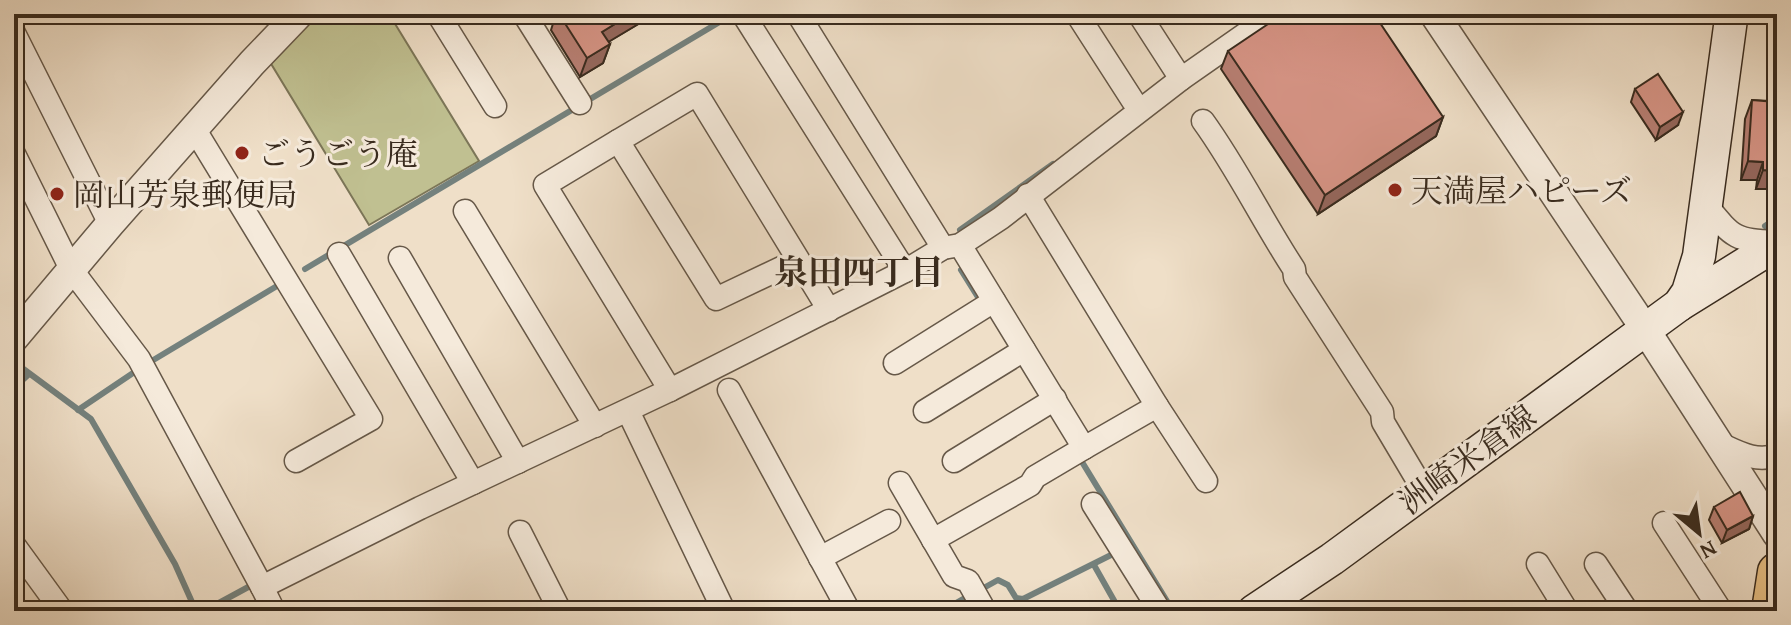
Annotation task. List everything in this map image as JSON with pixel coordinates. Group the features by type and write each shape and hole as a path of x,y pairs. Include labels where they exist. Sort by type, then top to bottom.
{"highway":[{"path":"1771,611 1777,572"}],"main road":[{"path":"1679,305 1694,277 1734,14"},
{"name":"洲崎米倉線","path":"1254,611 1332,559 1679,305 1777,243"}],"street":[{"path":"14,338 110,224 299,14"},
{"path":"438,14 495,106"},
{"path":"524,14 580,103"},
{"path":"798,14 952,246 1079,451"},
{"path":"1077,14 1133,101"},
{"path":"1139,14 1179,76"},
{"path":"262,587 470,478 592,421 628,411 952,246 1001,218 1179,76 1273,14"},
{"path":"1434,14 1645,329 1777,534"},
{"path":"748,16 905,271"},
{"path":"14,33 110,224"},
{"path":"670,390 545,185 697,94 829,310"},
{"path":"1203,121 1230,158 1294,269 1295,277 1382,412 1383,422 1424,491"},
{"path":"195,130 371,419 296,461"},
{"path":"618,141 716,299 798,260"},
{"path":"14,154 71,269 139,359 274,611"},
{"path":"1028,195 1206,481"},
{"path":"1707,206 1729,233 1738,238 1777,243"},
{"path":"465,211 592,421"},
{"path":"339,254 470,478"},
{"path":"400,258 515,457"},
{"path":"895,363 987,305"},
{"path":"925,411 1019,354"},
{"path":"729,390 849,611"},
{"path":"954,461 1049,403"},
{"path":"933,540 1030,485 1035,477 1157,406"},
{"path":"628,411 724,611"},
{"path":"1718,443 1752,458 1777,455"},
{"path":"900,483 954,576 968,581 978,599"},
{"path":"1093,504 1160,611"},
{"path":"820,558 889,521"},
{"path":"1664,523 1721,611"},
{"path":"520,532 560,611"},
{"path":"14,545 62,611"},
{"path":"1538,564 1567,611"},
{"path":"1596,564 1627,611"}],"green space":[{"path":"314,14 389,14 479,161 369,225 270,62"}],"building":[{"path":"559,14 631,14 602,32 610,44 587,58"},
{"path":"1283,14 1374,14 1443,117 1325,195 1228,51"},
{"path":"1777,71 1777,171 1763,170 1763,162 1748,161 1752,100 1775,102"},
{"path":"1658,74 1683,112 1660,127 1635,89"},
{"path":"1740,492 1753,516 1727,530 1714,507"}],"waterway":[{"path":"305,269 733,14"},
{"path":"960,230 1053,164"},
{"path":"1765,226 1777,218"},
{"path":"961,270 981,302"},
{"path":"150,362 282,283"},
{"path":"14,362 91,419 175,564 196,611"},
{"path":"78,410 136,371"},
{"path":"14,388 29,374"},
{"path":"1079,457 1173,611"},
{"path":"980,590 998,580 1008,585 1016,598 1023,599 1111,555"},
{"path":"1094,565 1120,611"},
{"path":"204,611 252,585"},
{"path":"942,611 970,595"}],"place":[{"name":"ごうごう庵","path":"242,153"},
{"name":"天満屋ハピーズ","path":"1395,190"},
{"name":"岡山芳泉郵便局","path":"57,194"}],"district":[{"name":"泉田四丁目","path":"859,271"}]}
